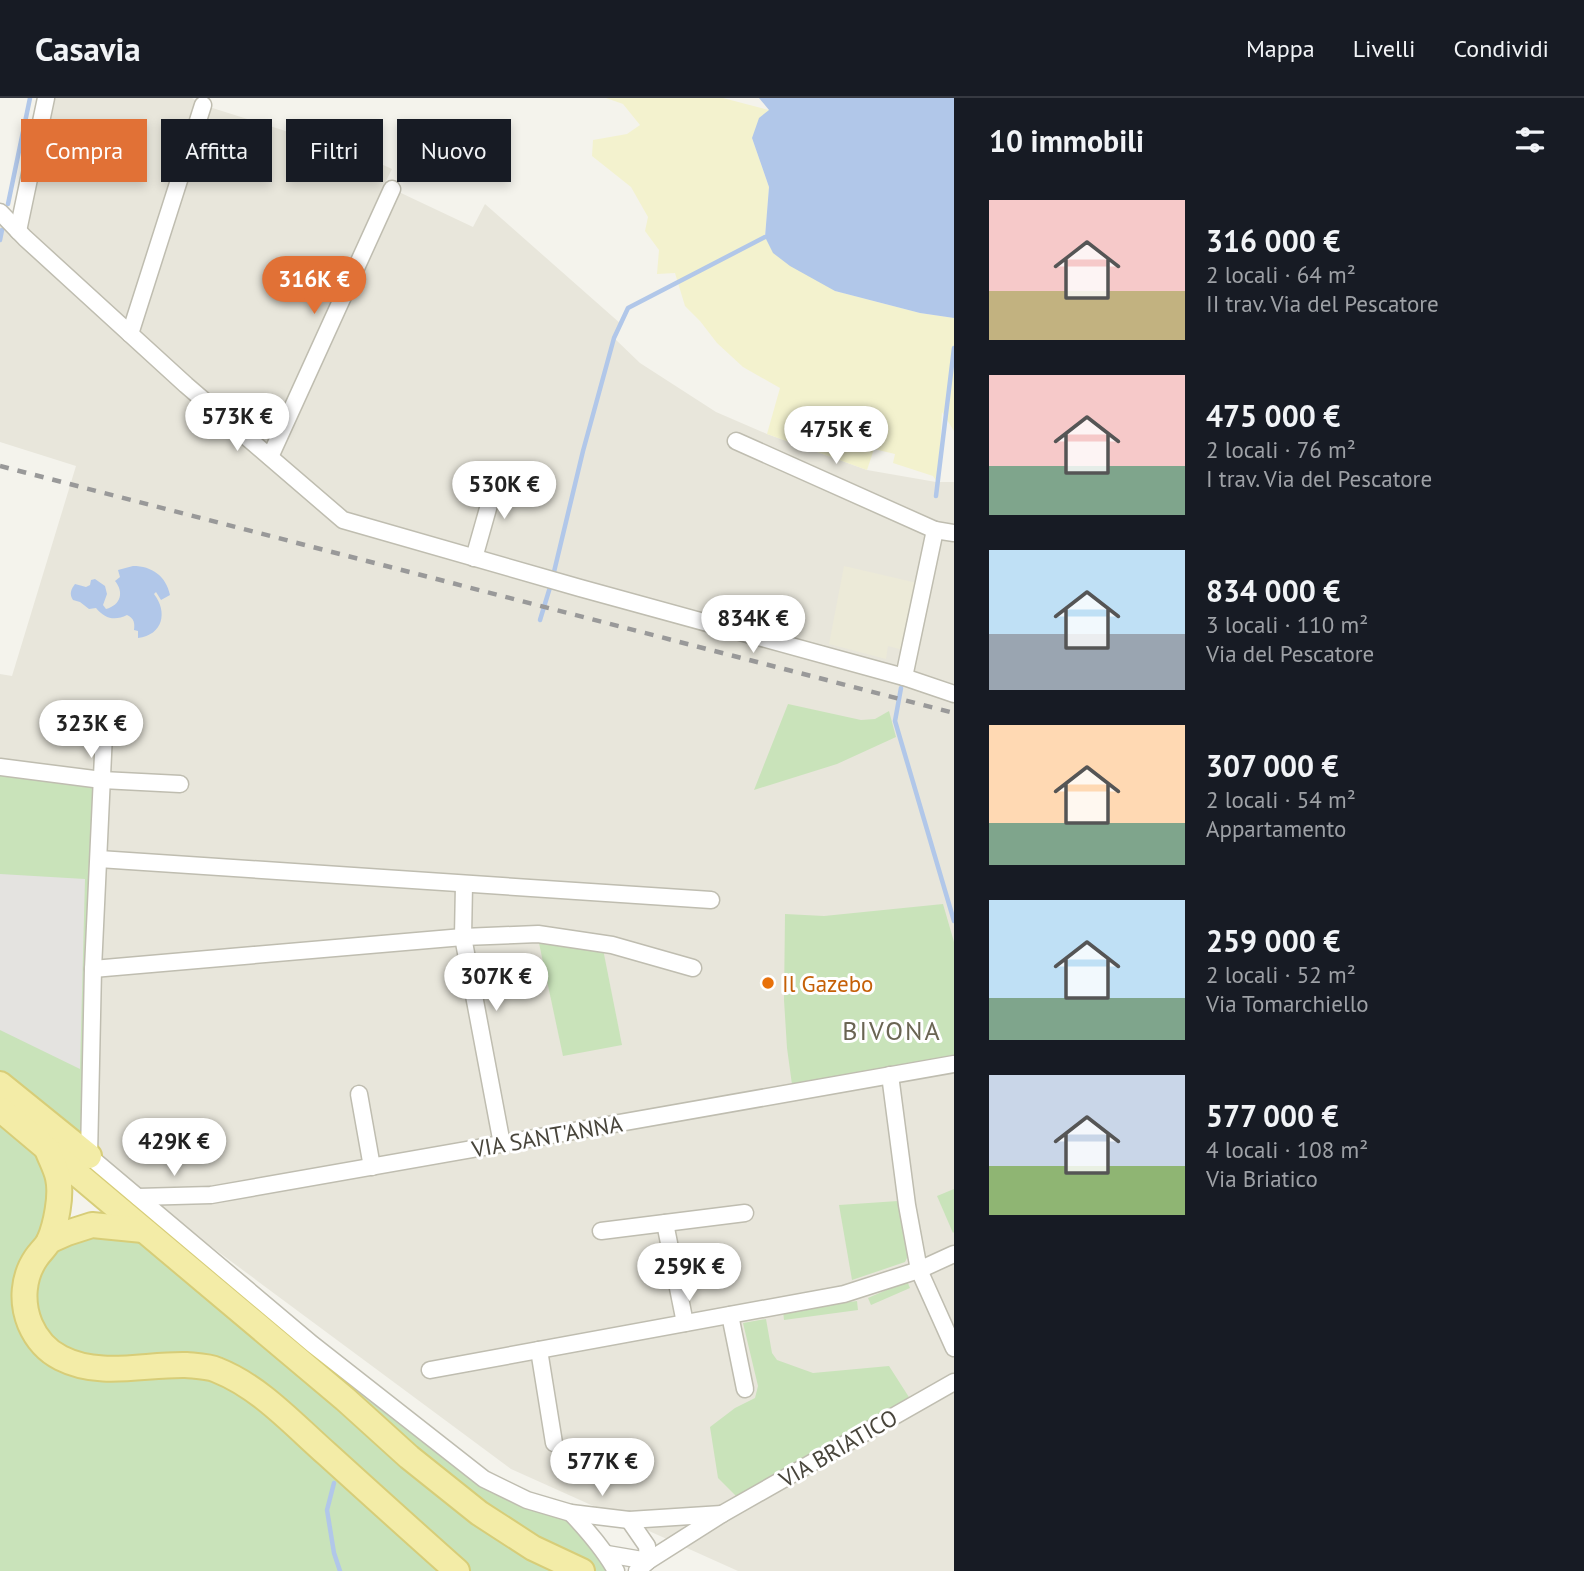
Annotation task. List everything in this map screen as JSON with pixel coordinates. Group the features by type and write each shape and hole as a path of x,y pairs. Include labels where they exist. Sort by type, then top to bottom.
{"main road":[{"path":"0,1084 89,1156"},
{"path":"0,1109 478,1513 533,1548 582,1571"},
{"path":"47,1147 58,1179 59,1207 49,1241 35,1259 25,1286 25,1304 30,1324 42,1344 56,1356 74,1365 94,1369 188,1366 214,1368 243,1383 284,1415 457,1571"},
{"path":"49,1241 92,1225 143,1230"}],"street":[{"path":"18,231 46,98"},
{"path":"130,334 203,105"},
{"path":"270,457 392,190"},
{"path":"0,212 186,385 343,520 542,578 904,677 954,694"},
{"path":"736,441 934,530 954,533"},
{"path":"474,558 498,474"},
{"path":"904,677 934,530"},
{"path":"105,712 93,969 89,1156 312,1344 484,1479 527,1500 571,1513 629,1520 722,1514"},
{"path":"0,767 102,780 180,785"},
{"path":"99,859 711,900"},
{"path":"464,884 463,937 502,1144"},
{"path":"93,969 463,937 538,934 612,945 693,968"},
{"name":"VIA SANT'ANNA","path":"138,1197 211,1195 954,1064"},
{"path":"890,1075 907,1205 919,1270 954,1348"},
{"path":"359,1094 372,1167"},
{"path":"601,1231 745,1213"},
{"path":"665,1223 684,1323"},
{"path":"430,1370 844,1294 919,1270 954,1254"},
{"path":"730,1315 745,1389"},
{"path":"538,1350 554,1443"},
{"name":"VIA BRIATICO","path":"643,1566 722,1514 954,1382"},
{"path":"571,1513 607,1554 616,1571"},
{"path":"607,1554 643,1566 647,1546 629,1520"}],"shaded area":[{"path":"51,98 192,98 203,105 247,119 161,119 161,182 272,182 272,127 286,131 286,182 383,182 383,165 392,169 384,185 473,227 485,204 621,324 614,338 640,363 716,412 767,434 867,470 936,482 954,482 954,1571 738,1571 511,1469 89,1156 0,770 0,674 12,676 76,466 0,442 0,205 15,221 26,182 147,182 147,119 45,119"},
{"path":"844,566 917,583 903,650 888,646 886,659 829,644"},
{"path":"788,704 861,720 875,719 889,711 896,737 837,764 754,790"},
{"path":"0,771 102,780 89,1156 0,1084"},
{"path":"0,874 85,879 80,1069 0,1030"},
{"path":"943,904 954,942 954,1064 793,1092 784,1000 785,914 824,916"},
{"path":"538,934 602,944 622,1045 563,1056"},
{"path":"0,1109 47,1147 53,1227 143,1230 312,1344 484,1479 571,1513 616,1571 0,1571"},
{"path":"954,1189 954,1232 953,1233 937,1196"},
{"path":"898,1201 908,1256 905,1262 852,1280 839,1205"},
{"path":"907,1281 910,1288 871,1305 868,1298"},
{"path":"857,1301 858,1310 784,1320 783,1311"},
{"path":"766,1319 772,1353 777,1360 813,1373 889,1366 914,1405 742,1502 718,1478 710,1427 735,1408 755,1398 758,1386 743,1323"}],"sand":[{"path":"606,98 723,98 769,110 752,138 769,187 765,237 835,291 920,313 954,318 954,431 942,412 937,482 933,476 893,463 895,454 874,449 867,470 767,434 780,388 743,367 717,343 685,306 675,273 657,274 659,250 645,231 648,217 631,187 592,156 593,140 627,134 640,125 623,104"}],"water":[{"path":"759,98 954,98 954,318 920,313 835,291 790,266 773,253 765,237 769,187 752,138 759,118 769,110"},
{"path":"133,566 157,573 165,582 170,595 161,600 156,592 154,594 161,608 161,622 153,632 138,638 134,621 129,616 107,617 96,608 89,609 73,600 71,594 75,584 86,587 95,579 105,586 107,594 103,605 106,609 111,607 118,601 120,594 115,581 120,577 118,570"}],"waterway":[{"path":"8,204 30,98"},
{"path":"0,240 2,230"},
{"path":"553,576 614,338 628,308 765,237"},
{"path":"936,496 954,348"},
{"path":"540,620 551,584"},
{"path":"901,688 895,721 954,921"},
{"path":"334,1483 327,1510 334,1553 340,1571"}],"railway":[{"path":"0,466 954,713"}],"place":[{"name":"Il Gazebo","path":"768,983"}],"district":[{"name":"BIVONA","path":"892,1030"}]}
